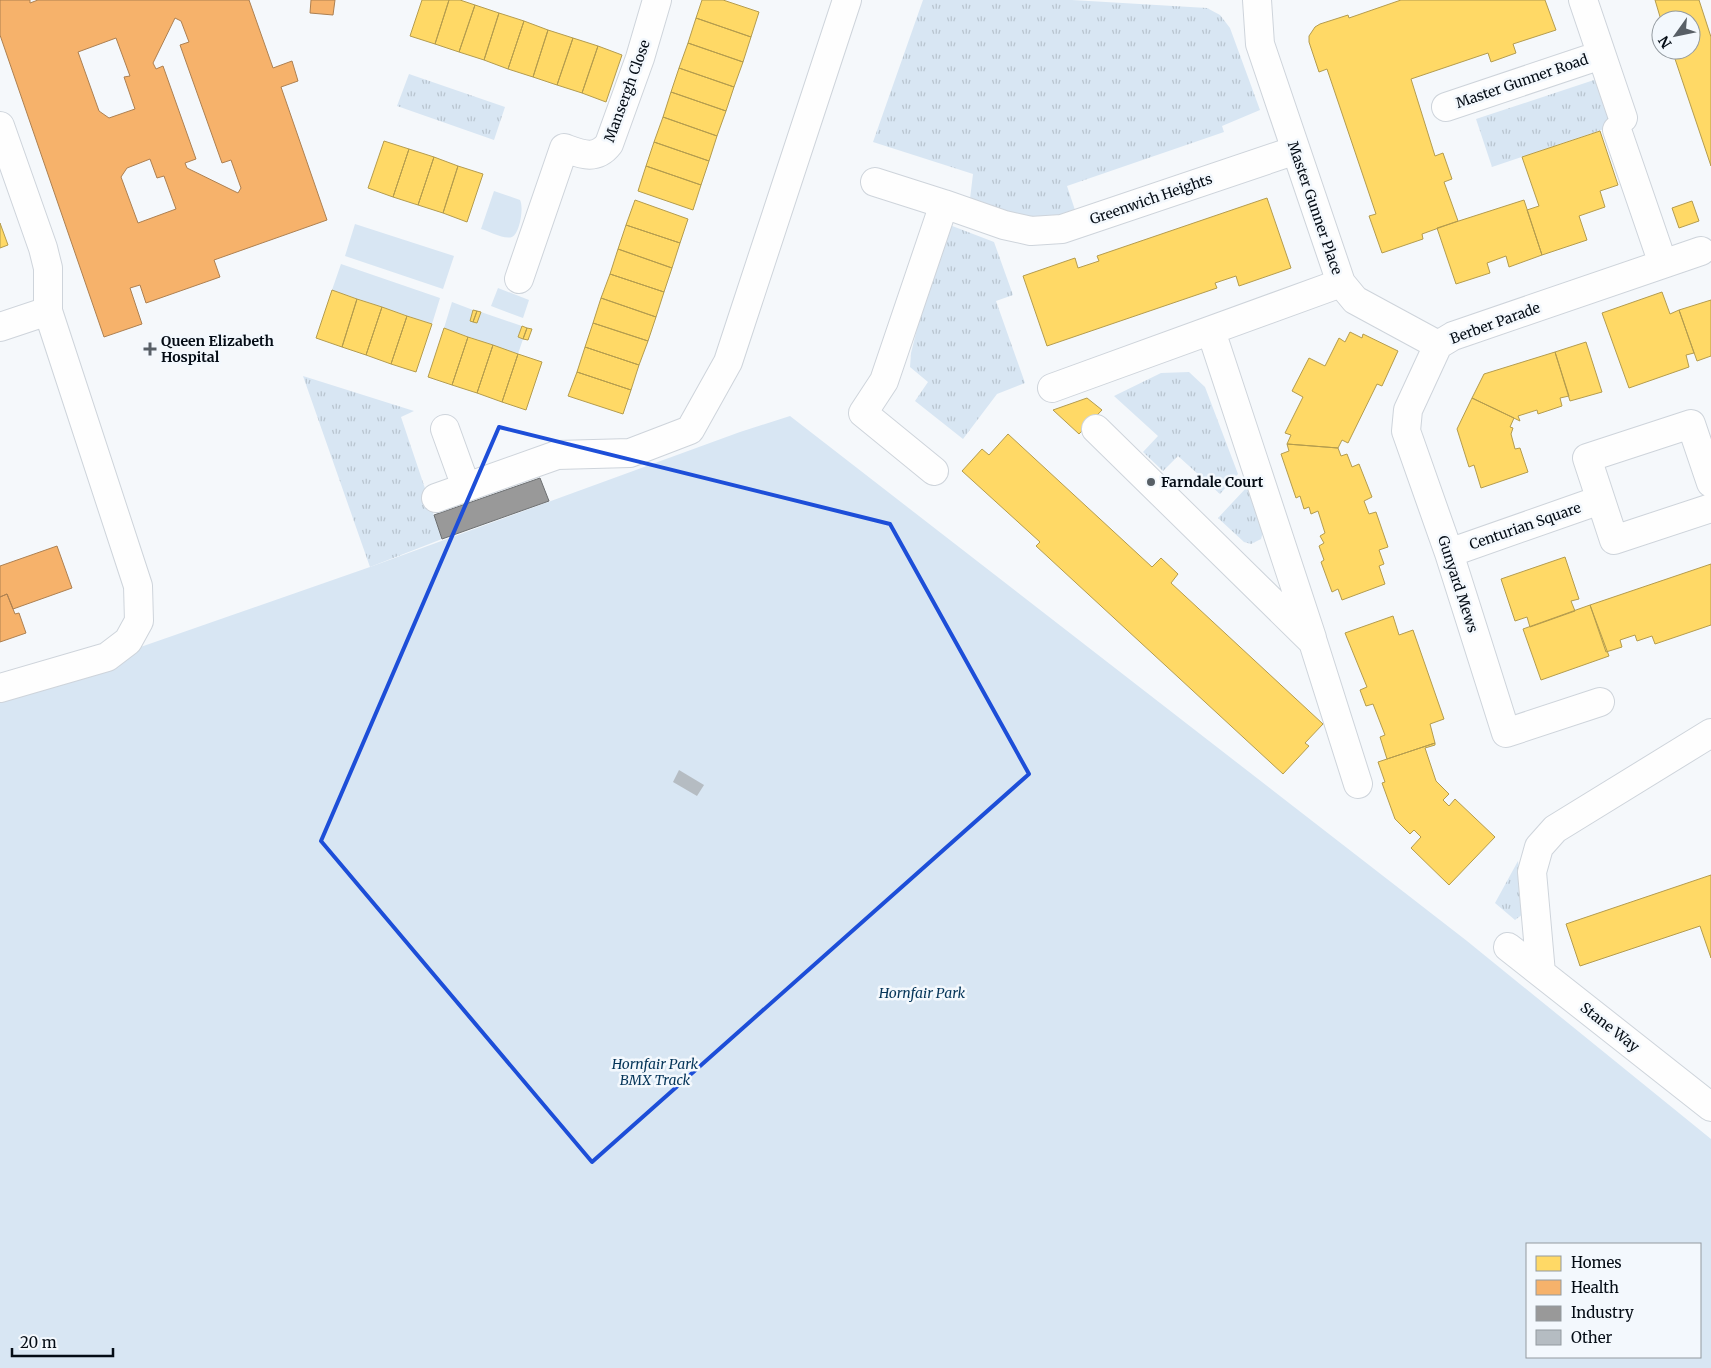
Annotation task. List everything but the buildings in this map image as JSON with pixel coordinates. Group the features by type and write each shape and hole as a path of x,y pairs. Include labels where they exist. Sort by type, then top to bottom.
{"street":[{"name":"Mansergh Close","path":"519,279 564,148 587,156 604,151 609,144 637,67 657,0"},
{"path":"436,498 557,455 630,453 690,430 728,362 847,0"},
{"name":"Master Gunner Place","path":"1052,388 1341,283 1260,44 1257,0"},
{"name":"Master Gunner Road","path":"1446,107 1601,54 1583,0"},
{"path":"1601,54 1620,124 1663,264"},
{"path":"0,126 43,248 48,268 48,311 138,586 138,620 128,642 107,657 0,688"},
{"name":"Greenwich Heights","path":"875,182 1004,225 1031,231 1062,229 1296,150"},
{"path":"934,471 863,413 884,382 944,204"},
{"name":"Berber Parade","path":"1341,283 1355,300 1438,345 1453,336 1701,251"},
{"path":"0,327 48,311"},
{"path":"1212,331 1358,784"},
{"name":"Gunyard Mews","path":"1438,345 1408,410 1406,431 1449,553 1506,733 1600,702"},
{"path":"1711,483 1692,424 1587,458 1614,540 1711,508"},
{"path":"446,429 466,487"},
{"path":"1096,429 1313,642"},
{"name":"Centurian Square","path":"1449,553 1600,500"},
{"path":"1541,973 1532,872 1539,847 1555,829 1711,732"},
{"name":"Stane Way","path":"1508,947 1711,1107"}],"highlighted area":[{"path":"499,427 890,524 1029,774 592,1162 321,841"}],"green space":[{"path":"923,0 1072,0 1207,8 1220,15 1230,28 1260,110 1222,126 1224,132 1067,186 1076,213 1041,219 1008,214 970,199 973,174 873,142"},
{"path":"409,74 505,107 494,140 397,106"},
{"path":"1597,79 1613,126 1492,167 1476,119"},
{"path":"494,191 520,200 522,208 520,220 517,231 512,237 501,236 481,229"},
{"path":"355,224 454,256 443,289 345,256"},
{"path":"947,224 994,242 1013,295 996,301 1025,383 997,394 963,439 915,401 928,382 910,367 911,353 939,242"},
{"path":"341,264 440,298 432,324 332,290"},
{"path":"498,288 529,300 523,318 491,306"},
{"path":"452,302 473,310 470,321 477,323 481,312 522,326 518,337 523,339 518,354 444,328"},
{"path":"1189,372 1205,387 1238,474 1220,494 1178,456 1163,471 1143,452 1158,436 1114,396 1161,373"},
{"path":"303,376 414,411 401,417 442,539 370,567"},
{"name":"Hornfair Park","path":"790,416 1467,941 1711,1139 1711,1368 0,1368 0,696 370,567 740,432"},
{"path":"1247,487 1263,532 1261,539 1251,544 1244,542 1218,518"},
{"path":"1518,861 1523,914 1515,920 1495,903"}],"place":[{"name":"Queen Elizabeth Hospital","path":"150,349"},
{"name":"Farndale Court","path":"1151,482"}],"park label":[{"name":"Hornfair Park BMX Track","path":"655,1072"}]}
